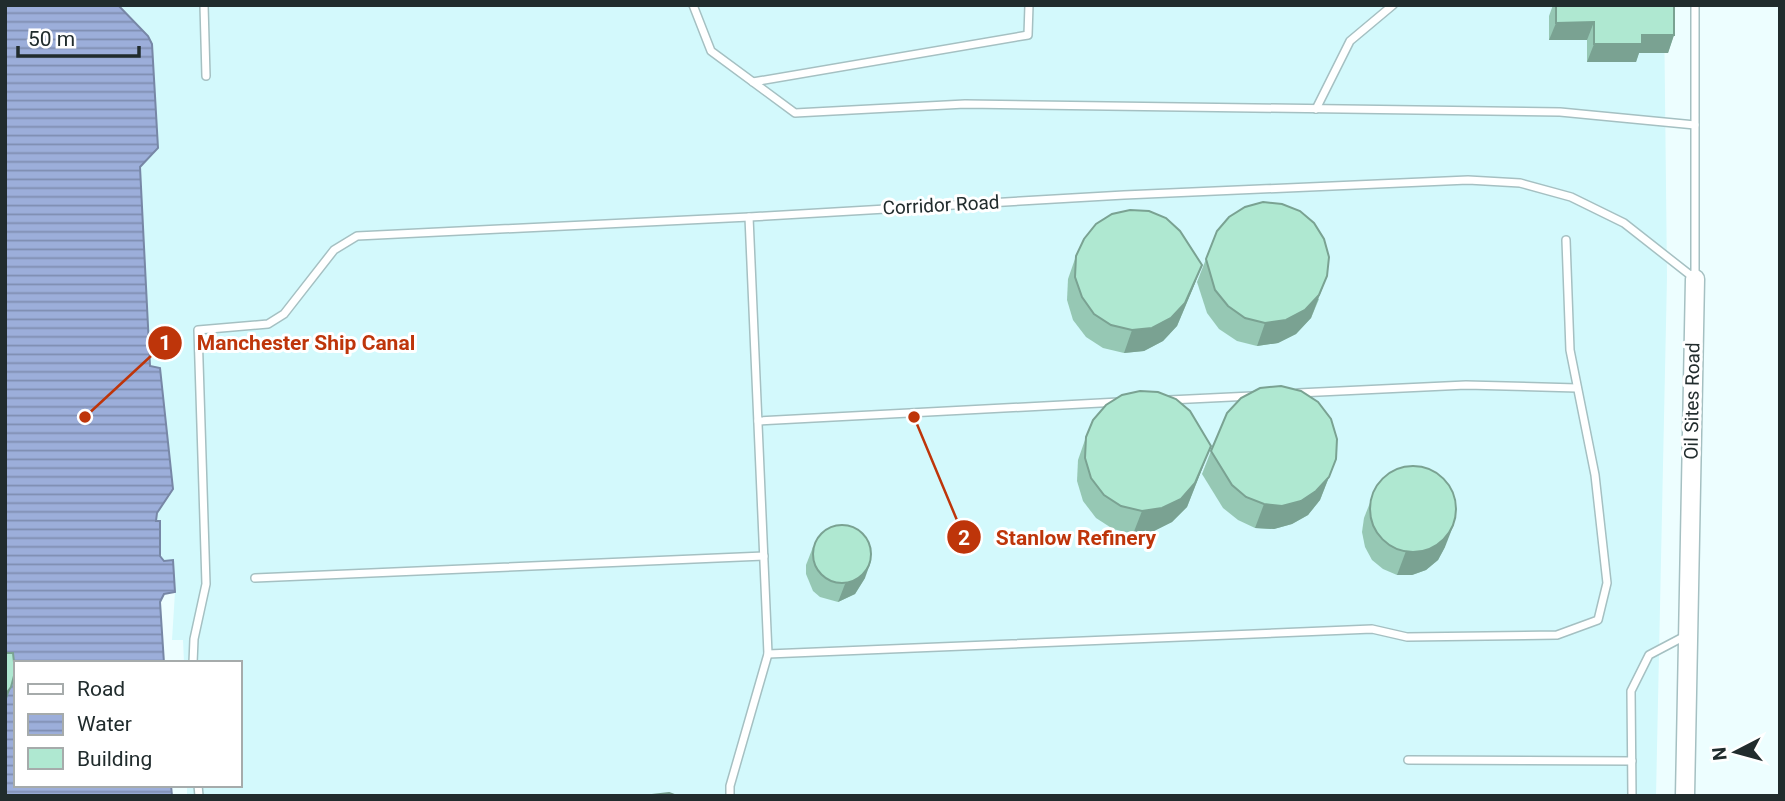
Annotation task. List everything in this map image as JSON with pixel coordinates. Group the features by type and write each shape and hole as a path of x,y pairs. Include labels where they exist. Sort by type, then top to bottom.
{"street":[{"name":"Oil Sites Road","path":"1685,796 1695,279"}],"lane":[{"path":"204,5 206,76"},
{"path":"693,5 711,51 794,113 965,104 1560,112 1695,125"},
{"path":"753,82 1028,35 1029,5"},
{"path":"1316,109 1350,41 1393,5"},
{"name":"Oil Sites Road","path":"1695,5 1695,279"},
{"name":"Corridor Road","path":"193,661 194,639 206,584 198,330 268,324 284,314 334,250 357,236 750,217 1138,194 1468,180 1520,183 1571,197 1624,223 1695,279"},
{"path":"730,796 730,786 768,654 750,217"},
{"path":"768,654 1372,629 1407,637 1557,635 1598,620 1607,583 1595,475 1570,350 1566,240"},
{"path":"1291,394 1466,384 1577,388"},
{"path":"1156,400 1264,395"},
{"path":"758,421 1129,401"},
{"path":"255,578 764,556"},
{"path":"1632,796 1631,691 1648,655 1688,635"},
{"path":"1408,760 1632,761"}],"shaded area":[{"path":"118,5 1664,5 1667,277 1656,796 187,796 187,787 242,787 242,661 184,661 183,640 172,640 175,592 173,560 164,561 160,556 159,521 156,522 156,513 170,496 150,366 140,167 158,148 155,106"}],"water":[{"path":"5,5 118,5 148,36 152,44 158,148 140,167 150,366 160,368 173,489 157,513 156,521 160,521 160,556 164,561 173,560 175,592 164,594 160,602 164,661 14,661 14,787 171,787 172,796 5,796"}],"building":[{"path":"1556,5 1674,5 1674,35 1642,35 1642,44 1594,44 1594,22 1556,23"},
{"path":"1263,202 1282,204 1300,211 1314,223 1324,239 1329,257 1327,276 1319,295 1305,310 1286,320 1265,323 1245,318 1228,306 1215,290 1206,259 1217,231 1229,217 1245,207"},
{"path":"1130,210 1149,211 1166,218 1180,231 1202,265 1185,303 1171,318 1152,328 1132,330 1111,325 1094,314 1082,297 1075,277 1076,256 1084,239 1096,224 1112,214"},
{"path":"1281,386 1301,391 1318,402 1331,419 1337,439 1336,459 1329,477 1316,491 1301,501 1282,506 1264,504 1246,497 1232,485 1211,451 1227,413 1241,398 1260,388"},
{"path":"1140,391 1158,392 1176,399 1190,411 1211,446 1195,483 1181,499 1162,508 1142,511 1121,506 1104,495 1091,478 1085,458 1086,437 1093,420 1106,405 1122,395"},
{"path":"1413,466 1429,470 1443,479 1452,493 1456,509 1452,525 1443,539 1429,548 1413,552 1397,548 1383,539 1374,525 1370,509 1374,493 1383,479 1397,470"},
{"path":"836,525 848,525 863,533 871,548 871,560 863,575 848,583 836,583 821,575 813,560 813,548 821,533"},
{"path":"5,653 13,653 14,676 5,695"},
{"path":"669,793 677,796 650,796 652,795"}],"place":[{"name":"Manchester Ship Canal","path":"85,417"},
{"name":"Stanlow Refinery","path":"914,417"}]}
